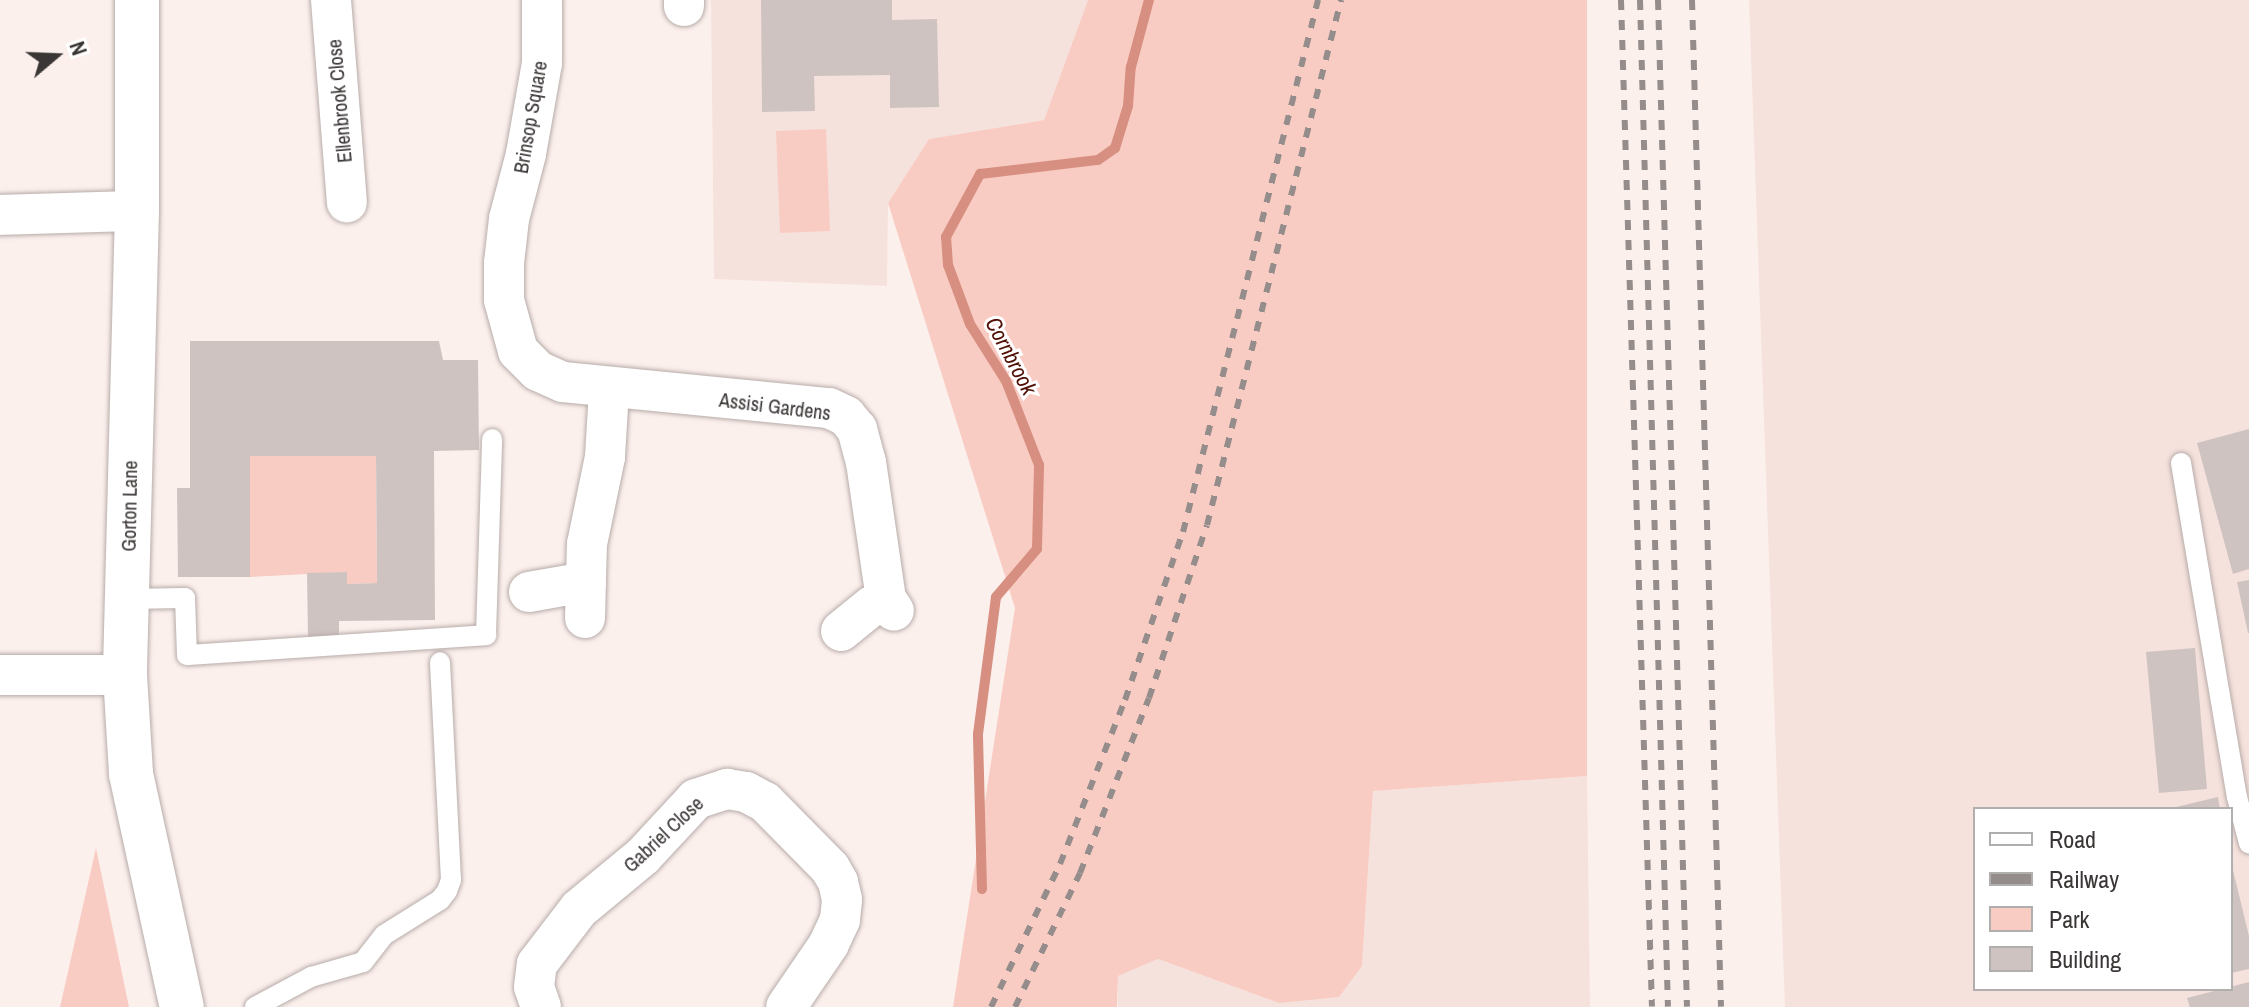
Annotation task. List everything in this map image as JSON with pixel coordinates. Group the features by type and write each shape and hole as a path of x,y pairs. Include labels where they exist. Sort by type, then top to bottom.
{"street":[{"name":"Gorton Lane","path":"137,0 137,211 125,675 131,774 182,1007"},
{"name":"Ellenbrook Close","path":"331,0 347,202"},
{"name":"Brinsop Square","path":"504,300 509,219 534,190 542,63 542,0"},
{"path":"0,215 137,211"},
{"name":"Assisi Gardens","path":"504,300 518,351 538,371 563,382 609,389 829,408 846,416 857,429 866,462 890,605 872,606 841,631"},
{"path":"529,592 586,600 587,544 605,457 609,389"},
{"path":"0,675 125,675"},
{"name":"Gabriel Close","path":"541,1007 534,987 537,964 579,909 643,856 696,799 727,789 746,792 765,802 830,868 838,882 842,900 840,920 829,944 786,1007"}],"lane":[{"path":"126,599 185,598 187,655 486,635 492,439"},
{"path":"2181,463 2237,797 2249,843"},
{"path":"255,1007 311,977 363,962 384,935 440,900 447,891 451,880 440,662"}],"shaded area":[{"path":"711,0 1088,0 1044,120 929,139 888,203 887,286 714,279"},
{"path":"1749,0 2249,0 2249,1007 1785,1007"},
{"path":"1587,776 1590,1007 1118,1007 1118,976 1158,959 1279,1003 1362,966 1373,791"}],"green space":[{"path":"1088,0 1587,0 1587,776 1373,791 1362,966 1339,997 1279,1003 1158,959 1118,976 1117,1007 953,1007 1015,608 888,203 929,139 1044,120"},
{"path":"826,129 830,231 780,233 776,131"},
{"path":"250,456 376,456 377,583 347,584 346,572 250,577"},
{"path":"96,848 129,1007 60,1007"}],"building":[{"path":"761,0 892,0 892,20 937,19 939,107 890,108 890,75 814,76 815,111 762,112"},
{"path":"190,341 439,341 443,360 478,360 479,450 434,451 435,620 339,621 339,637 308,637 307,573 347,572 347,584 377,583 376,456 250,456 250,577 178,577 177,488 190,488"},
{"path":"2249,429 2249,569 2233,574 2197,443"},
{"path":"2249,580 2249,633 2248,633 2237,582"},
{"path":"2195,648 2207,789 2159,793 2146,652"},
{"path":"2218,797 2220,807 2176,807"},
{"path":"2233,870 2249,936 2249,969 2233,973"},
{"path":"2249,982 2249,1007 2190,1007 2187,998 2214,991 2233,991 2233,986"}],"waterway":[{"name":"Cornbrook","path":"982,889 978,734 996,597 1037,549 1039,465 1006,381 970,324 948,265 946,237 980,174 1098,160 1115,148 1128,106 1131,67 1149,0"}],"railway":[{"path":"991,1007 1060,864 1125,700 1183,532 1318,0"},
{"path":"1015,1007 1080,873 1149,698 1207,525 1341,0"},
{"path":"1621,0 1652,1007"},
{"path":"1640,0 1668,1007"},
{"path":"1658,0 1687,1007"},
{"path":"1692,0 1721,1007"}]}
